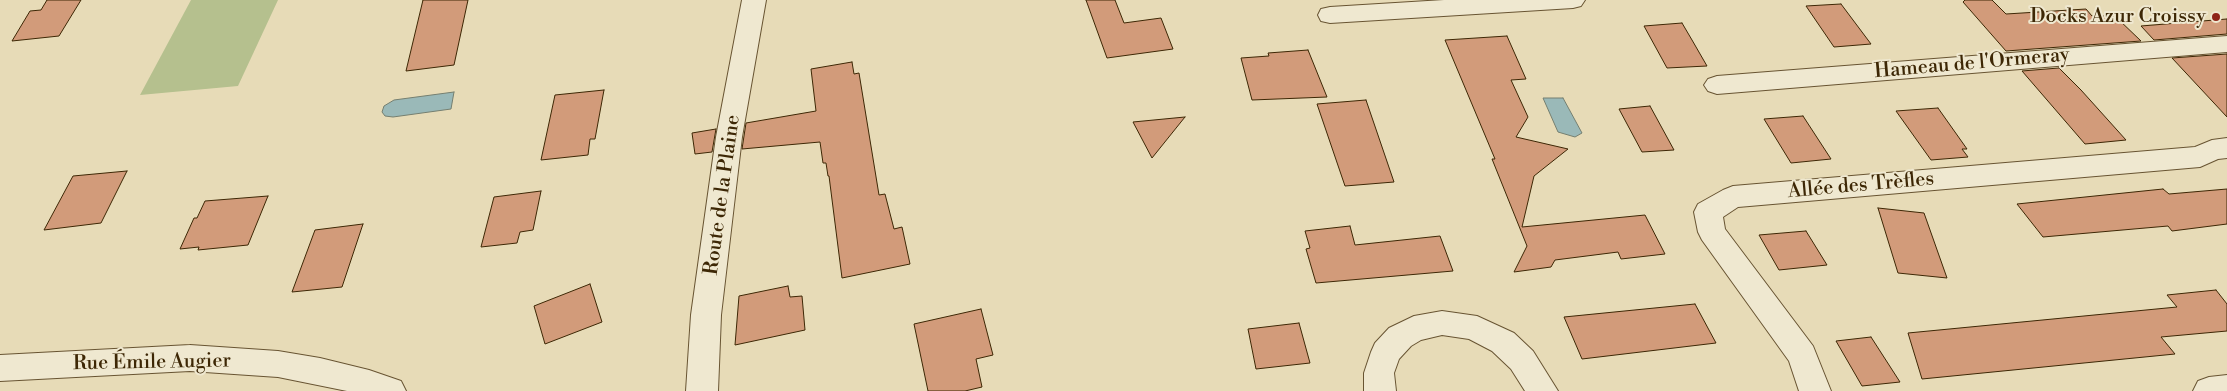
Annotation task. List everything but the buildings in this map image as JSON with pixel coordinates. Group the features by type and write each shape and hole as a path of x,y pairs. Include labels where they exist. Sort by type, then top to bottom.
{"street":[{"name":"Route de la Plaine","path":"702,391 706,315 729,137 754,0"},
{"path":"1330,15 1573,0"},
{"name":"Hameau de l'Ormeray","path":"1716,85 2227,44"},
{"name":"Allée des Trèfles","path":"1815,391 1802,355 1712,232 1708,212 1734,197 2200,157 2212,150 2227,148"},
{"path":"1380,391 1379,373 1382,361 1400,337 1414,329 1442,323 1477,329 1503,342 1522,360 1542,391"},
{"name":"Rue Émile Augier","path":"0,368 190,358 278,364 320,371 369,383 390,391"},
{"path":"2209,391 2227,389"}],"green space":[{"path":"191,0 278,0 238,86 140,95"}],"water":[{"path":"454,92 451,109 393,117 385,116 382,112 384,106 394,100"},
{"path":"1543,98 1563,98 1582,133 1575,137 1558,132"}],"place":[{"name":"Docks Azur Croissy","path":"2216,17"}]}
